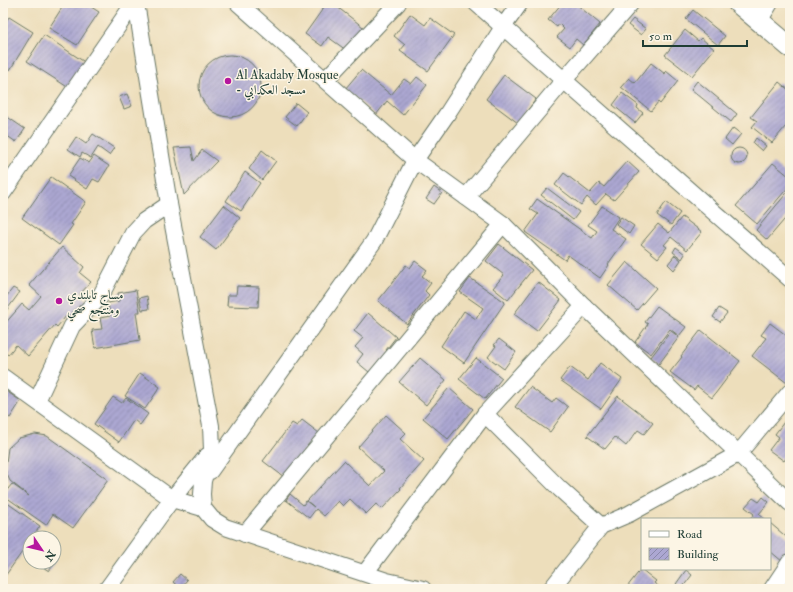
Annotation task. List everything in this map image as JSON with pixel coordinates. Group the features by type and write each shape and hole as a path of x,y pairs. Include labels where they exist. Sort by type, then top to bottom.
{"street":[{"path":"3,193 135,3"},
{"path":"135,3 169,204 211,426 212,450 203,481 203,508"},
{"path":"238,3 415,160 503,224 584,306 790,503"},
{"path":"325,80 398,3"},
{"path":"476,3 790,279"},
{"path":"203,481 374,241 415,160 520,3"},
{"path":"466,197 631,3"},
{"path":"738,3 790,47"},
{"path":"758,20 770,3"},
{"path":"37,401 72,326 100,297 133,233 144,221 169,204"},
{"path":"245,534 503,224"},
{"path":"365,573 485,414 584,306"},
{"path":"3,377 172,499 203,508 212,519 225,527 365,573 389,585 423,589"},
{"path":"552,589 602,526 629,514 738,454 790,392"},
{"path":"485,414 560,489 602,526"},
{"path":"107,589 172,499 212,450"},
{"path":"772,589 790,562"}],"building":[{"path":"65,3 85,3 99,12 77,45 49,28"},
{"path":"327,3 332,3 363,27 346,50 328,37 322,46 305,34"},
{"path":"562,3 575,3 600,24 583,45 576,39 570,47 557,37 564,29 559,24 557,27 548,20"},
{"path":"693,10 725,36 718,45 686,19"},
{"path":"410,14 425,25 430,18 454,35 428,71 400,51 405,45 394,36"},
{"path":"9,17 33,32 10,70 3,65 3,24"},
{"path":"633,19 646,29 641,35 628,25"},
{"path":"685,30 698,41 701,38 714,49 692,76 665,55"},
{"path":"44,35 86,63 69,88 27,61"},
{"path":"230,55 247,60 252,64 256,69 261,86 256,103 252,108 247,112 230,117 213,112 208,108 204,103 199,86 204,69 208,64 213,60"},
{"path":"651,63 665,74 666,71 678,81 660,104 658,102 651,111 621,87 629,78 635,83"},
{"path":"361,70 391,95 404,79 411,84 417,77 427,85 403,115 387,101 376,115 345,89"},
{"path":"504,75 536,99 518,123 486,99"},
{"path":"697,81 737,114 731,122 691,89"},
{"path":"779,82 790,91 790,121 772,143 752,127 757,121 751,117"},
{"path":"622,93 638,105 637,108 643,113 635,123 613,105"},
{"path":"127,94 132,106 124,109 119,97"},
{"path":"296,103 307,112 297,126 285,117"},
{"path":"3,114 25,129 16,142 3,133"},
{"path":"733,128 741,134 732,145 725,139"},
{"path":"93,134 114,148 109,155 98,147 91,158 82,153 80,157 68,149 76,137 86,144"},
{"path":"756,138 766,146 762,151 753,143"},
{"path":"191,147 194,161 202,150 217,161 184,195 174,148"},
{"path":"736,148 742,148 747,153 745,162 742,164 736,164 731,159 731,153"},
{"path":"262,150 276,161 262,180 249,169"},
{"path":"94,156 109,166 99,182 93,179 87,189 68,176 80,158 89,163"},
{"path":"627,161 639,172 614,200 606,194 596,205 587,197 581,205 555,185 564,173 590,193 599,183 604,187"},
{"path":"773,163 790,177 790,185 757,224 736,206"},
{"path":"245,172 260,183 241,211 226,201"},
{"path":"51,177 86,202 71,224 73,225 59,245 22,218"},
{"path":"434,187 442,193 434,204 426,199"},
{"path":"547,188 579,212 573,220 541,195"},
{"path":"790,189 790,213 767,240 756,230"},
{"path":"537,199 592,238 597,231 588,225 602,206 619,217 611,229 626,239 600,278 568,255 565,260 525,232 538,214 530,209"},
{"path":"666,202 680,213 671,225 657,215"},
{"path":"224,205 240,218 216,250 200,237"},
{"path":"621,217 634,226 629,234 616,224"},
{"path":"682,217 702,232 687,250 671,237 664,245 667,247 658,258 641,244 658,224 669,233"},
{"path":"499,244 532,270 508,300 493,288 504,275 486,261"},
{"path":"62,247 84,267 80,273 91,282 80,294 90,304 75,322 67,315 57,327 55,325 28,356 16,345 8,355 3,350 3,326 22,304 29,310 41,296 29,285"},
{"path":"676,247 685,254 682,259 673,252"},
{"path":"675,255 681,260 674,270 668,264"},
{"path":"415,261 427,270 422,276 431,283 425,291 429,295 407,324 378,301 406,265 410,268"},
{"path":"627,262 656,288 637,310 608,285"},
{"path":"470,278 505,302 464,363 441,346 464,311 476,319 483,308 460,292"},
{"path":"538,282 561,300 537,331 514,314"},
{"path":"237,286 259,287 258,307 227,306 228,295 236,295"},
{"path":"13,288 20,292 3,315 3,295 6,297"},
{"path":"136,290 140,312 136,312 140,340 95,348 92,330 102,329 100,318 110,316 108,303 119,301 118,293"},
{"path":"147,296 149,309 142,310 139,298"},
{"path":"657,306 686,327 679,336 670,329 651,354 635,342 648,324 645,322"},
{"path":"719,308 727,313 720,322 713,317"},
{"path":"368,313 396,337 386,350 393,356 375,377 357,362 363,354 355,347 363,338 354,331"},
{"path":"770,323 790,338 790,378 787,383 752,356 766,338 761,335"},
{"path":"701,330 740,361 712,398 697,386 694,390 670,372"},
{"path":"671,331 679,337 659,364 651,357"},
{"path":"499,339 516,352 504,369 488,357"},
{"path":"420,358 446,380 426,405 399,382"},
{"path":"476,358 502,378 485,399 459,379"},
{"path":"600,363 622,379 601,409 560,380 570,367 588,380"},
{"path":"140,373 160,387 145,409 125,396"},
{"path":"530,387 552,403 556,398 568,407 550,432 515,407"},
{"path":"449,388 473,409 448,439 423,418"},
{"path":"3,389 21,401 10,418 3,413"},
{"path":"618,396 653,423 644,434 638,430 626,446 615,437 605,449 587,436"},
{"path":"113,397 122,403 126,398 148,414 140,425 134,420 119,442 94,424"},
{"path":"790,414 790,453 784,461 769,450 779,437 775,434"},
{"path":"386,415 406,433 400,439 424,461 382,509 376,504 366,514 350,499 343,506 338,501 324,516 316,509 309,518 286,500 290,494 303,505 306,501 314,507 307,501 344,461 370,486 384,471 358,447"},
{"path":"302,420 319,433 284,477 263,461 292,423 297,426"},
{"path":"35,434 47,436 108,480 73,528 53,514 46,525 3,495 12,484 29,496 10,481 5,470 8,448 19,438"},
{"path":"763,497 769,502 759,514 764,518 751,518 754,514 745,507 753,498 759,502"},
{"path":"3,500 40,526 37,530 22,530 22,552 3,579"},
{"path":"771,524 790,540 790,554 783,562 771,552"},
{"path":"641,569 656,581 654,583 662,589 629,589 627,587"},
{"path":"686,570 692,575 682,588 676,584"},
{"path":"180,574 187,580 180,588 173,582"}],"place":[{"name":"Al Akadaby Mosque - مسجد العكدابي","path":"228,81"},
{"name":"مساج تايلندي ومنتجع صحي","path":"59,301"}]}
